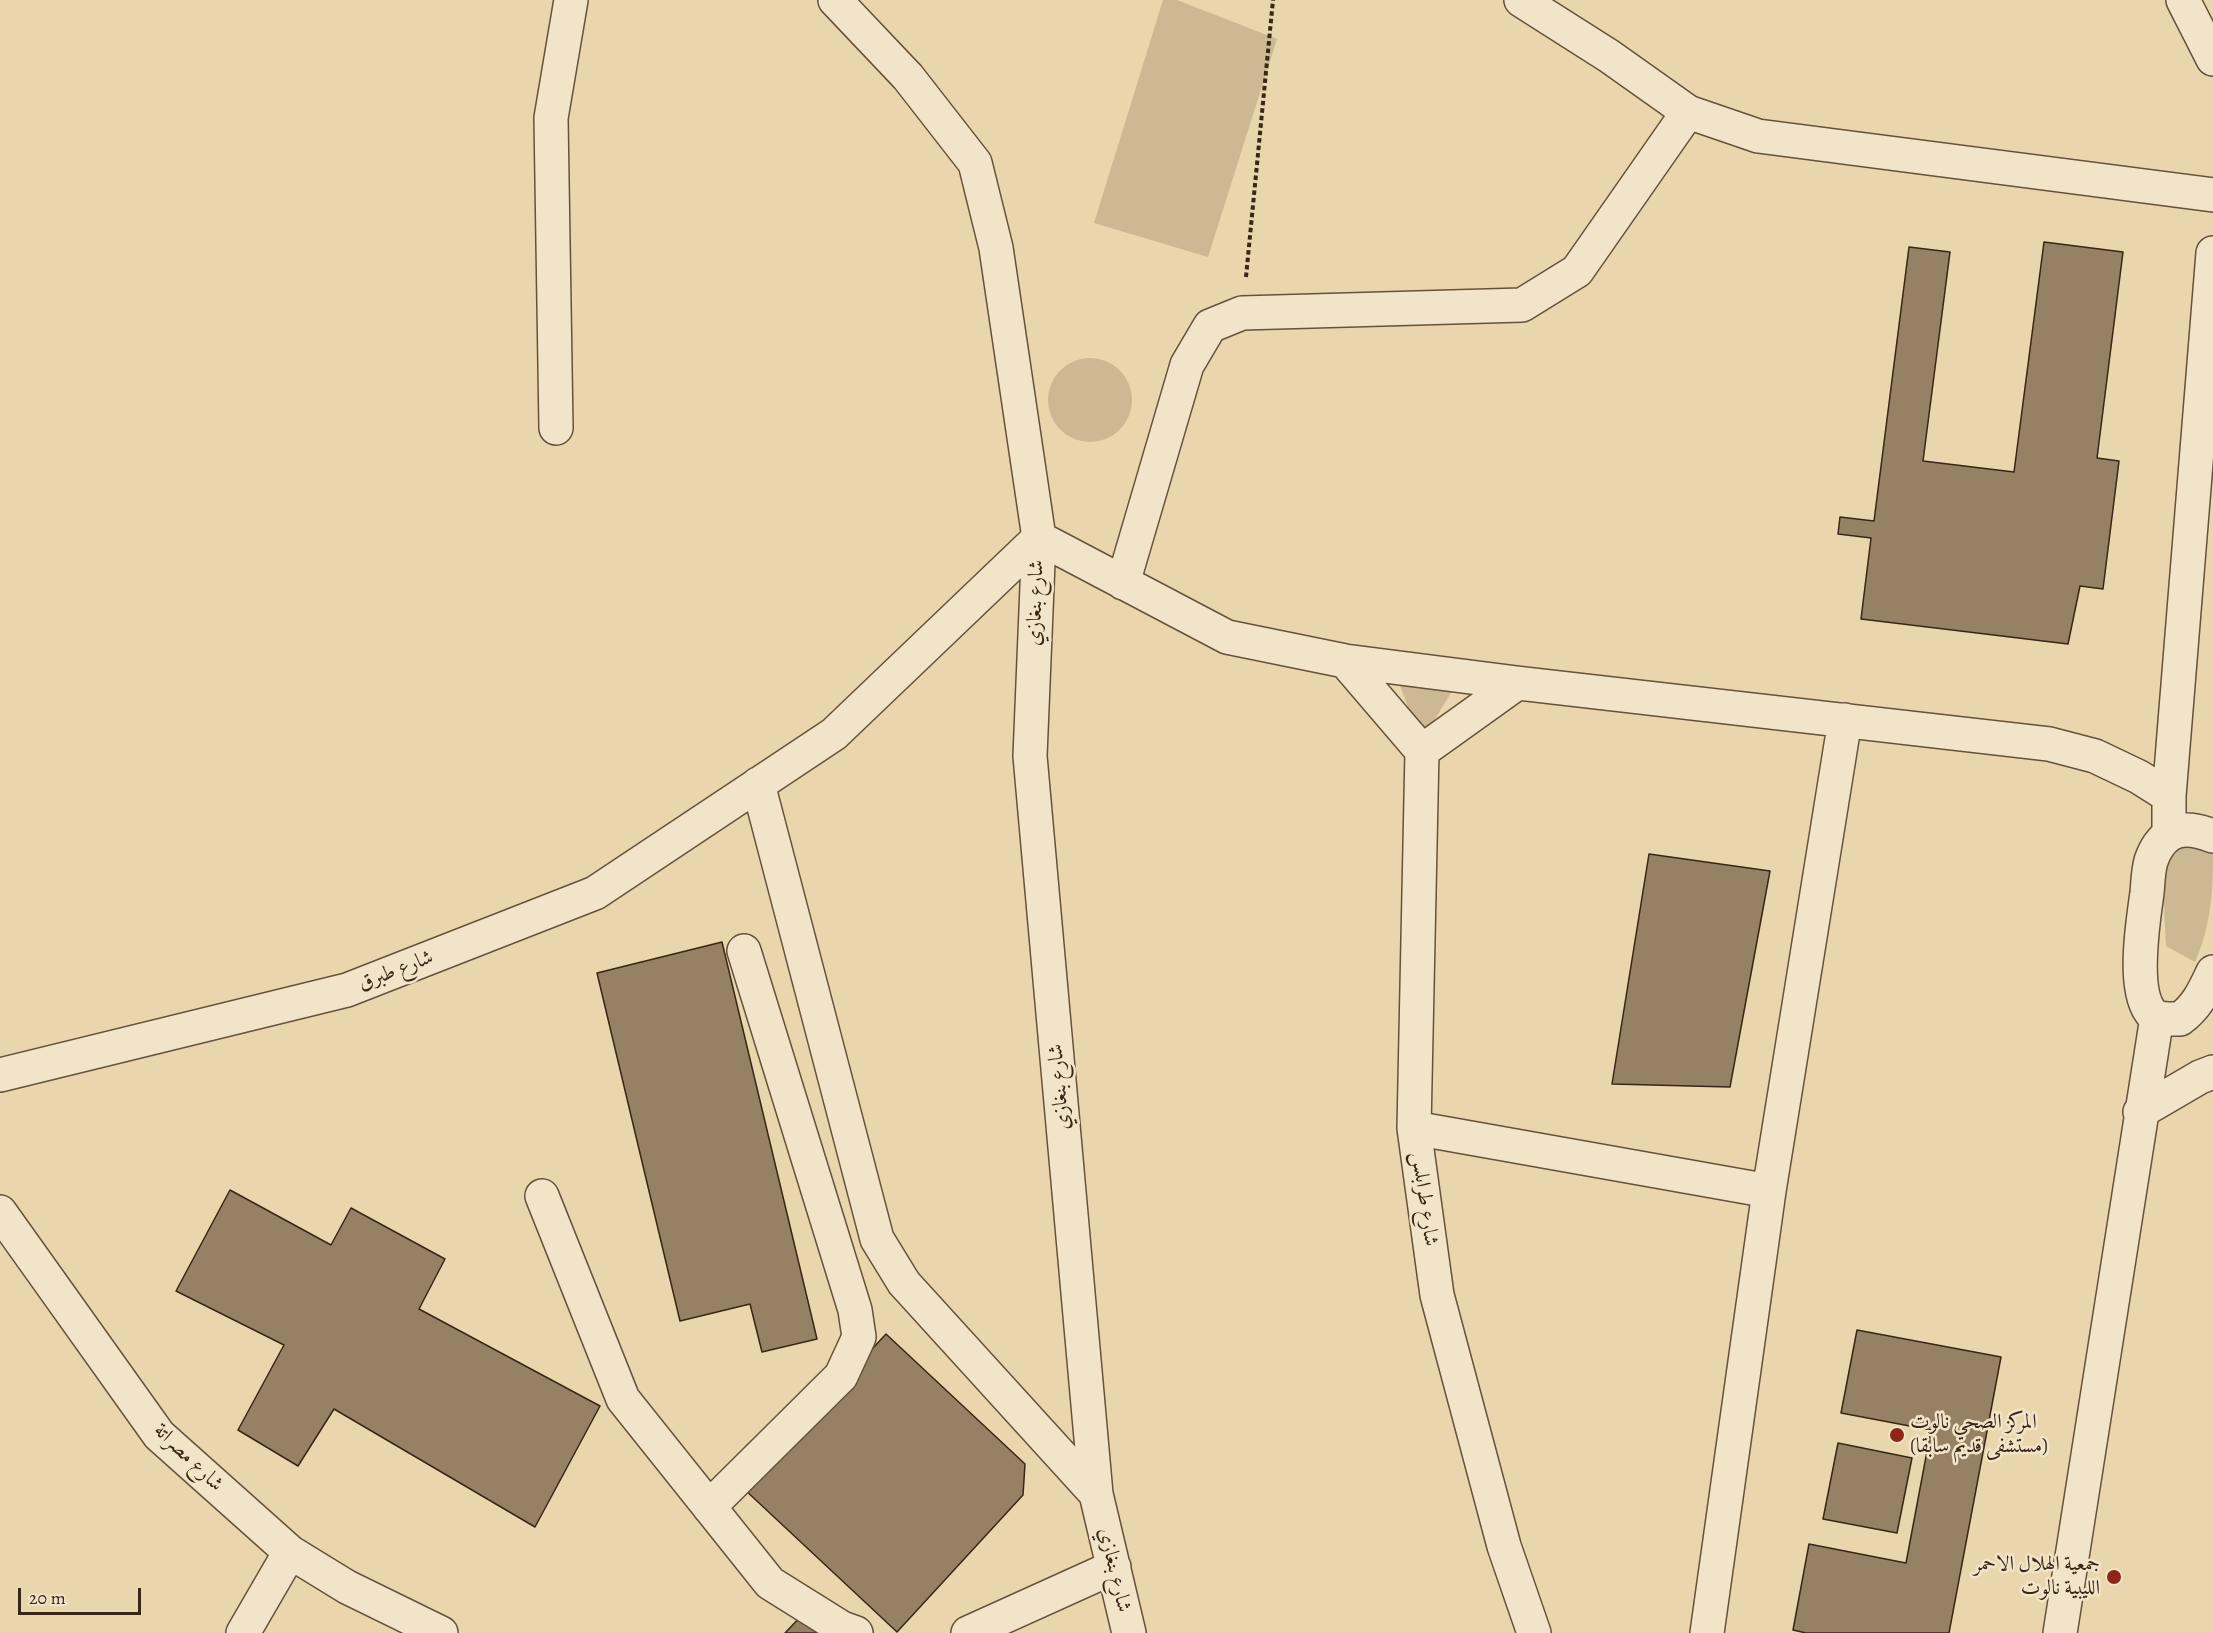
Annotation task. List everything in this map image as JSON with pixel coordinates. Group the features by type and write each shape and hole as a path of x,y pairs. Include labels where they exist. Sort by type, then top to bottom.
{"street":[{"path":"556,428 551,118 571,0"},
{"name":"شارع بنغازي","path":"835,0 908,77 975,163 996,248 1039,538 1030,756 1096,1494 1129,1633"},
{"path":"1521,0 1609,56 1688,112 1758,136 2213,195"},
{"path":"2183,0 2213,59"},
{"path":"1123,583 1187,365 1210,326 1242,313 1522,305 1577,272 1688,112"},
{"path":"2169,835 2169,796 2213,252"},
{"path":"1039,538 1227,637 1345,661 2049,744 2095,756 2139,777 2169,796"},
{"name":"شارع طبرق","path":"0,1076 347,990 595,892 834,734 1039,538"},
{"path":"1345,661 1422,751 1517,683"},
{"path":"1707,1633 1769,1191 1845,720"},
{"name":"شارع طرابلس","path":"1422,751 1414,1128 1437,1294 1504,1546 1534,1633"},
{"path":"758,784 877,1239 904,1283 1096,1494"},
{"path":"2213,836 2184,830 2169,835 2158,846 2151,862 2141,943 2142,988 2152,1014 2157,1017 2180,1019 2192,1011 2213,972"},
{"path":"709,1507 841,1376 858,1337 855,1310 744,951"},
{"path":"2060,1633 2140,1112 2157,1017"},
{"path":"2140,1112 2200,1077 2213,1072"},
{"path":"1414,1128 1769,1191"},
{"path":"542,1196 623,1399 770,1584 842,1628 856,1633"},
{"name":"شارع مصراتة","path":"0,1212 159,1435 290,1552 347,1587 441,1633"},
{"path":"243,1633 290,1552"},
{"path":"968,1633 1113,1567"}],"path":[{"path":"1242,313 1274,0"}],"shaded area":[{"path":"1163,0 1177,0 1277,39 1208,257 1094,223"},
{"path":"1090,358 1113,365 1125,377 1132,400 1125,423 1113,435 1090,442 1067,435 1055,423 1048,400 1055,377 1067,365"},
{"path":"1395,672 1460,678 1421,742"},
{"path":"2178,841 2212,849 2213,853 2210,909 2205,935 2195,962 2166,946 2165,878 2172,852"}],"building":[{"path":"2044,242 2123,252 2097,458 2119,461 2103,589 2080,586 2068,644 1861,619 1871,538 1838,534 1840,517 1874,521 1909,247 1950,252 1923,461 2014,472"},
{"path":"1649,854 1770,871 1730,1087 1612,1084"},
{"path":"722,942 817,1339 762,1352 750,1304 680,1321 597,973"},
{"path":"230,1190 331,1245 351,1208 445,1259 419,1309 600,1406 535,1527 334,1409 298,1466 238,1430 284,1345 176,1291"},
{"path":"1857,1330 2001,1357 1949,1633 1806,1633 1793,1630 1809,1544 1906,1563 1931,1430 1841,1413"},
{"path":"886,1334 1025,1464 1023,1495 897,1632 743,1488"},
{"path":"1838,1443 1912,1458 1897,1533 1823,1519"},
{"path":"804,1613 826,1633 785,1633"}],"place":[{"name":"المركز الصحي نالوت (مستشفى قديم سابقا)","path":"1897,1435"},
{"name":"جمعية الهلال الاحمر الليبية نالوت","path":"2114,1577"}]}
